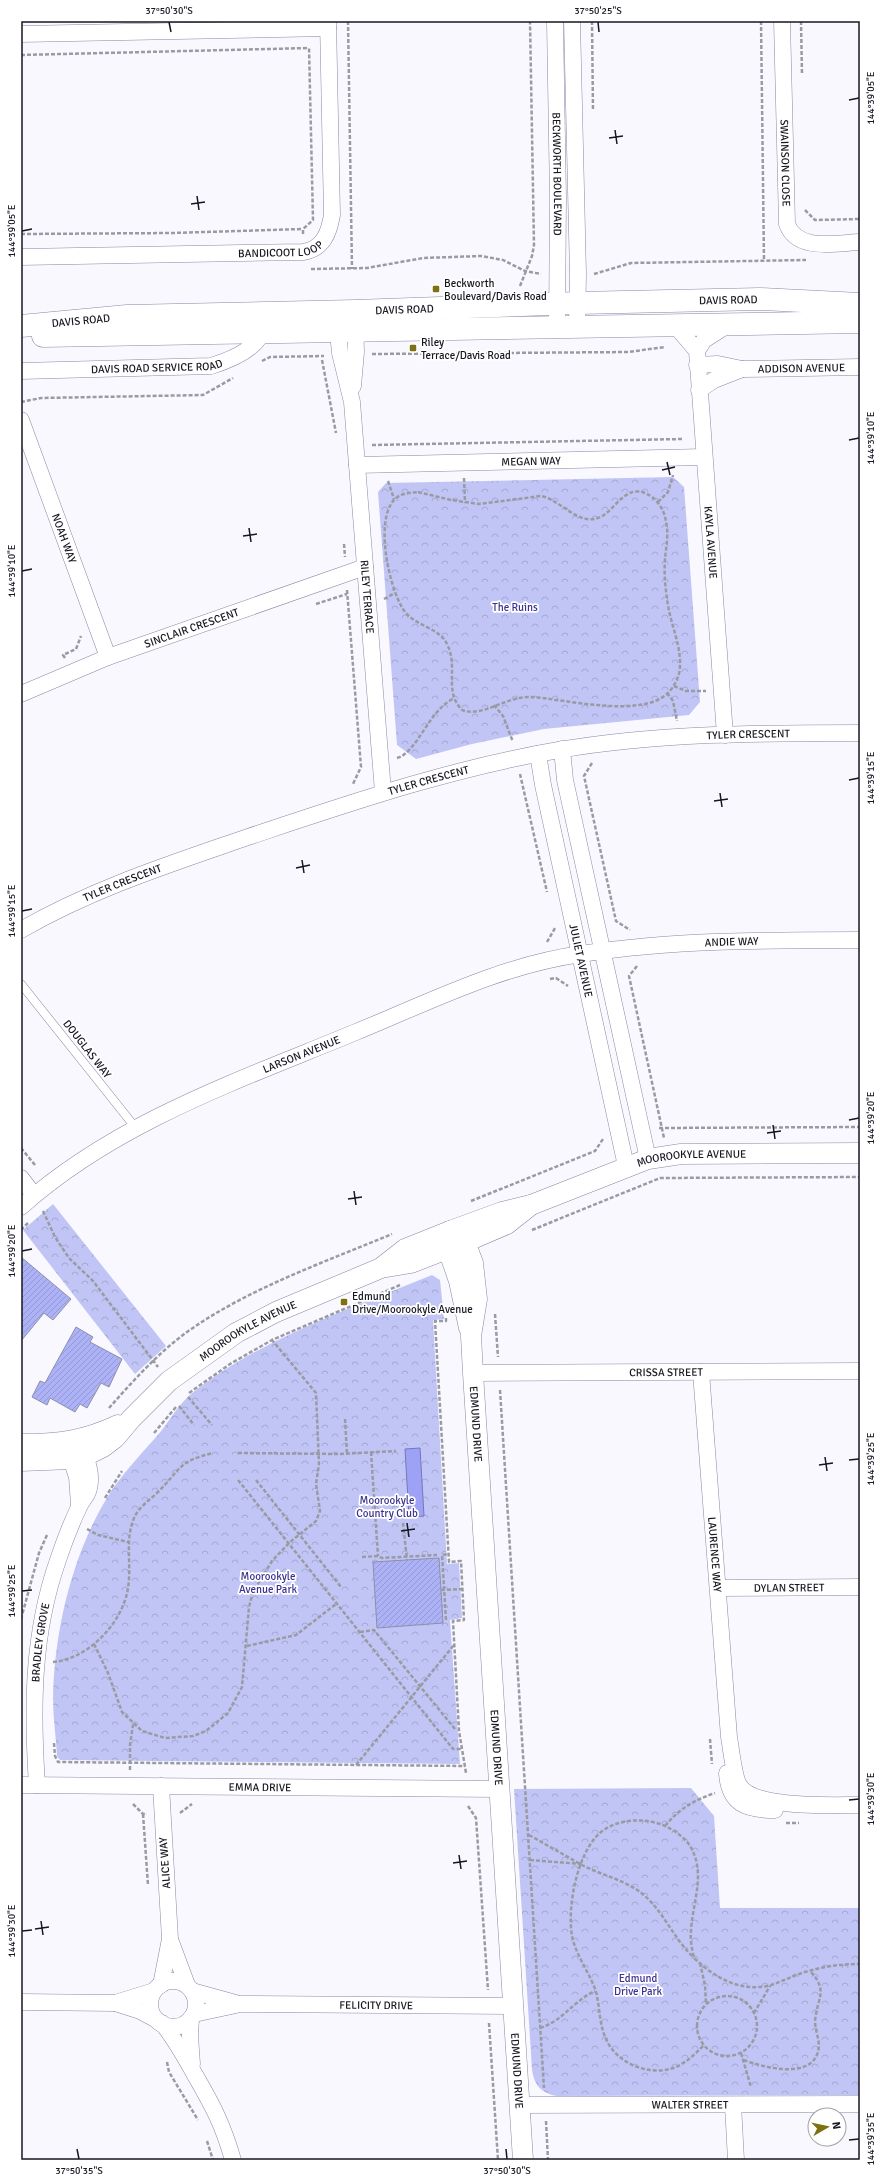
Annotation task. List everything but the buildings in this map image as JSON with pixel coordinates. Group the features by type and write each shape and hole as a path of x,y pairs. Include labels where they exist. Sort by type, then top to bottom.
{"main road":[{"name":"DAVIS ROAD","path":"347,332 520,305 760,299 860,304"},
{"name":"DAVIS ROAD","path":"21,326 127,316 264,323 347,332 731,323 860,322"},
{"name":"DAVIS ROAD","path":"21,335 54,336 264,323"}],"street":[{"name":"BECKWORTH BOULEVARD","path":"555,21 557,274 568,303"},
{"name":"BECKWORTH BOULEVARD","path":"567,327 568,303 578,274 572,21"},
{"name":"SWAINSON CLOSE","path":"782,21 787,224 794,235 809,243 860,242"},
{"name":"BANDICOOT LOOP","path":"21,34 309,29 328,25 331,220 328,233 323,242 310,251 303,252 21,257"},
{"name":"DAVIS ROAD SERVICE ROAD","path":"23,374 211,366 226,361 258,340 264,323"},
{"path":"697,358 704,340 731,323"},
{"path":"675,325 697,358"},
{"name":"RILEY TERRACE","path":"347,332 364,567 383,792"},
{"name":"ADDISON AVENUE","path":"697,358 742,369 860,368"},
{"name":"KAYLA AVENUE","path":"697,358 725,735"},
{"name":"ADDISON AVENUE","path":"699,390 714,380 742,369"},
{"name":"NOAH WAY","path":"21,420 108,657"},
{"name":"MEGAN WAY","path":"357,465 704,457"},
{"name":"SINCLAIR CRESCENT","path":"21,694 108,657 364,567"},
{"name":"TYLER CRESCENT","path":"21,930 88,896 133,877 383,792 465,769 562,749 645,739 725,735 860,733"},
{"name":"JULIET AVENUE","path":"562,749 565,780 604,951 648,1158"},
{"name":"JULIET AVENUE","path":"538,754 543,785 626,1166"},
{"name":"ANDIE WAY","path":"604,951 733,941 860,940"},
{"name":"LARSON AVENUE","path":"21,1206 34,1194 71,1168 135,1127 247,1078 495,974 540,962 604,951"},
{"name":"MOOROOKYLE AVENUE","path":"21,1460 78,1452 95,1436 131,1419 169,1381 215,1346 258,1321 381,1268 405,1250 454,1241 502,1212 531,1205 626,1166 648,1158 668,1155 860,1153"},
{"path":"21,1178 34,1194"},
{"name":"EDMUND DRIVE","path":"454,1241 458,1281 471,1336 523,2160"},
{"name":"CRISSA STREET","path":"473,1373 860,1371"},
{"name":"LAURENCE WAY","path":"701,1372 729,1737 737,1779 745,1792 761,1800 802,1805 860,1805"},
{"name":"MOOROOKYLE AVENUE","path":"21,1444 78,1452"},
{"name":"BRADLEY GROVE","path":"37,1785 33,1695 38,1643 47,1594 63,1545 79,1506 88,1493 90,1481 78,1452"},
{"name":"DYLAN STREET","path":"718,1588 860,1587"},
{"name":"EMMA DRIVE","path":"21,1785 499,1789"},
{"name":"ALICE WAY","path":"157,1988 170,1939 161,1786"},
{"name":"ALICE WAY","path":"170,1939 190,1988"},
{"path":"116,2003 174,1981 190,1988 196,2002 192,2016 190,2036 192,2070"},
{"path":"157,1988 151,2006 159,2021 175,2039 221,2121 232,2160"},
{"name":"FELICITY DRIVE","path":"190,1988 239,2004"},
{"path":"21,2002 116,2003 140,2011 168,2026 180,2025 192,2016"},
{"name":"FELICITY DRIVE","path":"192,2016 239,2004 514,2006"},
{"name":"WALTER STREET","path":"519,2106 860,2104"},
{"path":"733,2105 736,2160"}],"lane":[{"name":"DOUGLAS WAY","path":"21,984 135,1127"}],"path":[{"path":"348,21 352,269"},
{"path":"520,305 521,280 532,256 534,246 530,21"},
{"path":"761,21 764,261"},
{"path":"801,21 802,76"},
{"path":"309,29 313,220 304,229 303,269 367,268 423,258 481,256 503,260 524,271 535,274 557,274"},
{"path":"21,55 309,48"},
{"path":"804,203 805,211 815,220 860,219"},
{"path":"21,234 172,233 304,229"},
{"path":"578,274 595,274 616,266 631,263 812,260"},
{"path":"520,328 520,352"},
{"path":"256,365 270,357 330,356 347,332 370,354 628,352 680,345 697,358"},
{"path":"21,402 41,398 203,395 236,376"},
{"path":"356,445 703,438"},
{"path":"464,462 465,503"},
{"path":"424,493 465,503 495,503 541,496 558,502 581,518 594,519 605,515 620,498 638,493 651,496 658,502 666,523 665,566 667,599 680,662 678,675 667,694 659,699 649,702 628,705 594,705 530,697 505,701 483,711 469,713 462,710 453,700 453,664 447,644 435,633 409,617 402,609 396,593 388,564 384,535 385,522 394,499 404,494 424,493"},
{"path":"70,672 63,654 76,649 81,636 78,629"},
{"path":"361,759 398,758 405,754 429,721 447,702 453,700"},
{"path":"494,705 510,732 549,900"},
{"path":"598,762 591,763 584,776 616,921 629,930 642,928 644,947 650,965 636,966 629,976 668,1155 671,1178"},
{"path":"514,777 521,776"},
{"path":"554,922 555,930 547,942 537,945 543,980 556,978 567,984 570,994"},
{"path":"527,1232 660,1178 860,1177"},
{"path":"38,1214 48,1205"},
{"path":"43,1210 55,1238 69,1258 93,1281 169,1381"},
{"path":"21,1230 29,1222"},
{"path":"189,1393 230,1364 272,1340 405,1283"},
{"path":"495,1311 548,2160"},
{"path":"445,1314 446,1321 435,1321 449,1562 461,1561 464,1620 453,1621 452,1633 468,1807 476,1818 498,2160"},
{"path":"94,1644 108,1673 118,1703 133,1725 154,1736 181,1738 206,1731 217,1724 228,1713 242,1687 250,1607 253,1592 272,1561 288,1543 319,1517 320,1504 316,1484 319,1454 316,1393 272,1340"},
{"path":"188,1397 212,1425"},
{"path":"154,1433 177,1406 194,1425"},
{"path":"345,1419 347,1454"},
{"path":"238,1453 347,1454 396,1451"},
{"path":"371,1452 378,1556"},
{"path":"53,1662 67,1660 94,1644 114,1622 125,1598 129,1580 128,1542 135,1516 139,1510 159,1491 174,1472 192,1459 213,1453"},
{"path":"102,1505 122,1471"},
{"path":"238,1480 453,1749 462,1749"},
{"path":"256,1480 341,1587"},
{"path":"73,1522 105,1537 128,1542"},
{"path":"403,1523 407,1558"},
{"path":"86,1537 92,1524"},
{"path":"446,1620 442,1590 442,1555 449,1554"},
{"path":"362,1557 378,1556 382,1558 407,1558 437,1555"},
{"path":"442,1590 486,1588"},
{"path":"247,1646 296,1635 336,1604"},
{"path":"360,1632 374,1630 455,1729"},
{"path":"356,1766 454,1644"},
{"path":"53,1669 54,1657"},
{"path":"131,1804 130,1745 133,1725"},
{"path":"53,1735 55,1756 58,1762 465,1766"},
{"path":"665,1826 673,1816 686,1806 716,1793"},
{"path":"143,1814 148,1886"},
{"path":"694,1958 691,1931 698,1878 695,1855 686,1839 665,1826 652,1822 640,1820 610,1826 593,1841 581,1864 570,1907 572,1935 578,1955 595,1991 605,2038 613,2051 629,2064 656,2070 673,2068 687,2060 703,2046"},
{"path":"528,1835 581,1864 630,1885 643,1894 653,1904 675,1938 694,1958 710,1972 729,1982 750,1987 771,1985 809,1970 838,1964 860,1964"},
{"path":"530,1860 581,1864"},
{"path":"700,1964 705,1986 706,2004"},
{"path":"744,2060 768,2068 786,2069 806,2065 816,2057 819,2038 815,2022 821,1990 817,1978 809,1970"},
{"path":"754,2013 771,1985"},
{"path":"540,2028 554,2023 581,1998 595,1991"},
{"path":"723,1996 732,1996 741,1999 754,2013 757,2022 754,2040 741,2053 731,2056 721,2056 711,2053 703,2046 697,2032 696,2024 701,2010 706,2004 723,1996"},
{"path":"482,2024 489,2024"},
{"path":"166,2059 170,2072 199,2122"},
{"path":"205,2134 213,2160"}],"green space":[{"name":"The Ruins","path":"673,477 684,487 700,702 689,715 544,729 472,744 416,759 397,745 378,492 386,483"},
{"path":"53,1204 166,1346 135,1374 23,1230"},
{"name":"Moorookyle Avenue Park","path":"432,1275 440,1280 444,1319 433,1320 447,1564 459,1563 462,1618 450,1620 460,1764 60,1760 57,1756 53,1699 57,1646 62,1619 76,1565 86,1540 97,1516 110,1493 121,1478 186,1399 218,1374 276,1341 307,1326"},
{"name":"Edmund Drive Park","path":"691,1788 714,1816 720,1908 860,1908 860,2095 557,2096 547,2093 539,2087 534,2080 532,2069 514,1789"}],"water":[{"path":"420,1448 424,1516 409,1517 405,1449"}],"place":[{"name":"Beckworth Boulevard/Davis Road","path":"436,289"},
{"name":"Riley Terrace/Davis Road","path":"413,348"},
{"name":"Edmund Drive/Moorookyle Avenue","path":"344,1302"}],"park label":[{"name":"Moorookyle Country Club","path":"387,1506"}]}
